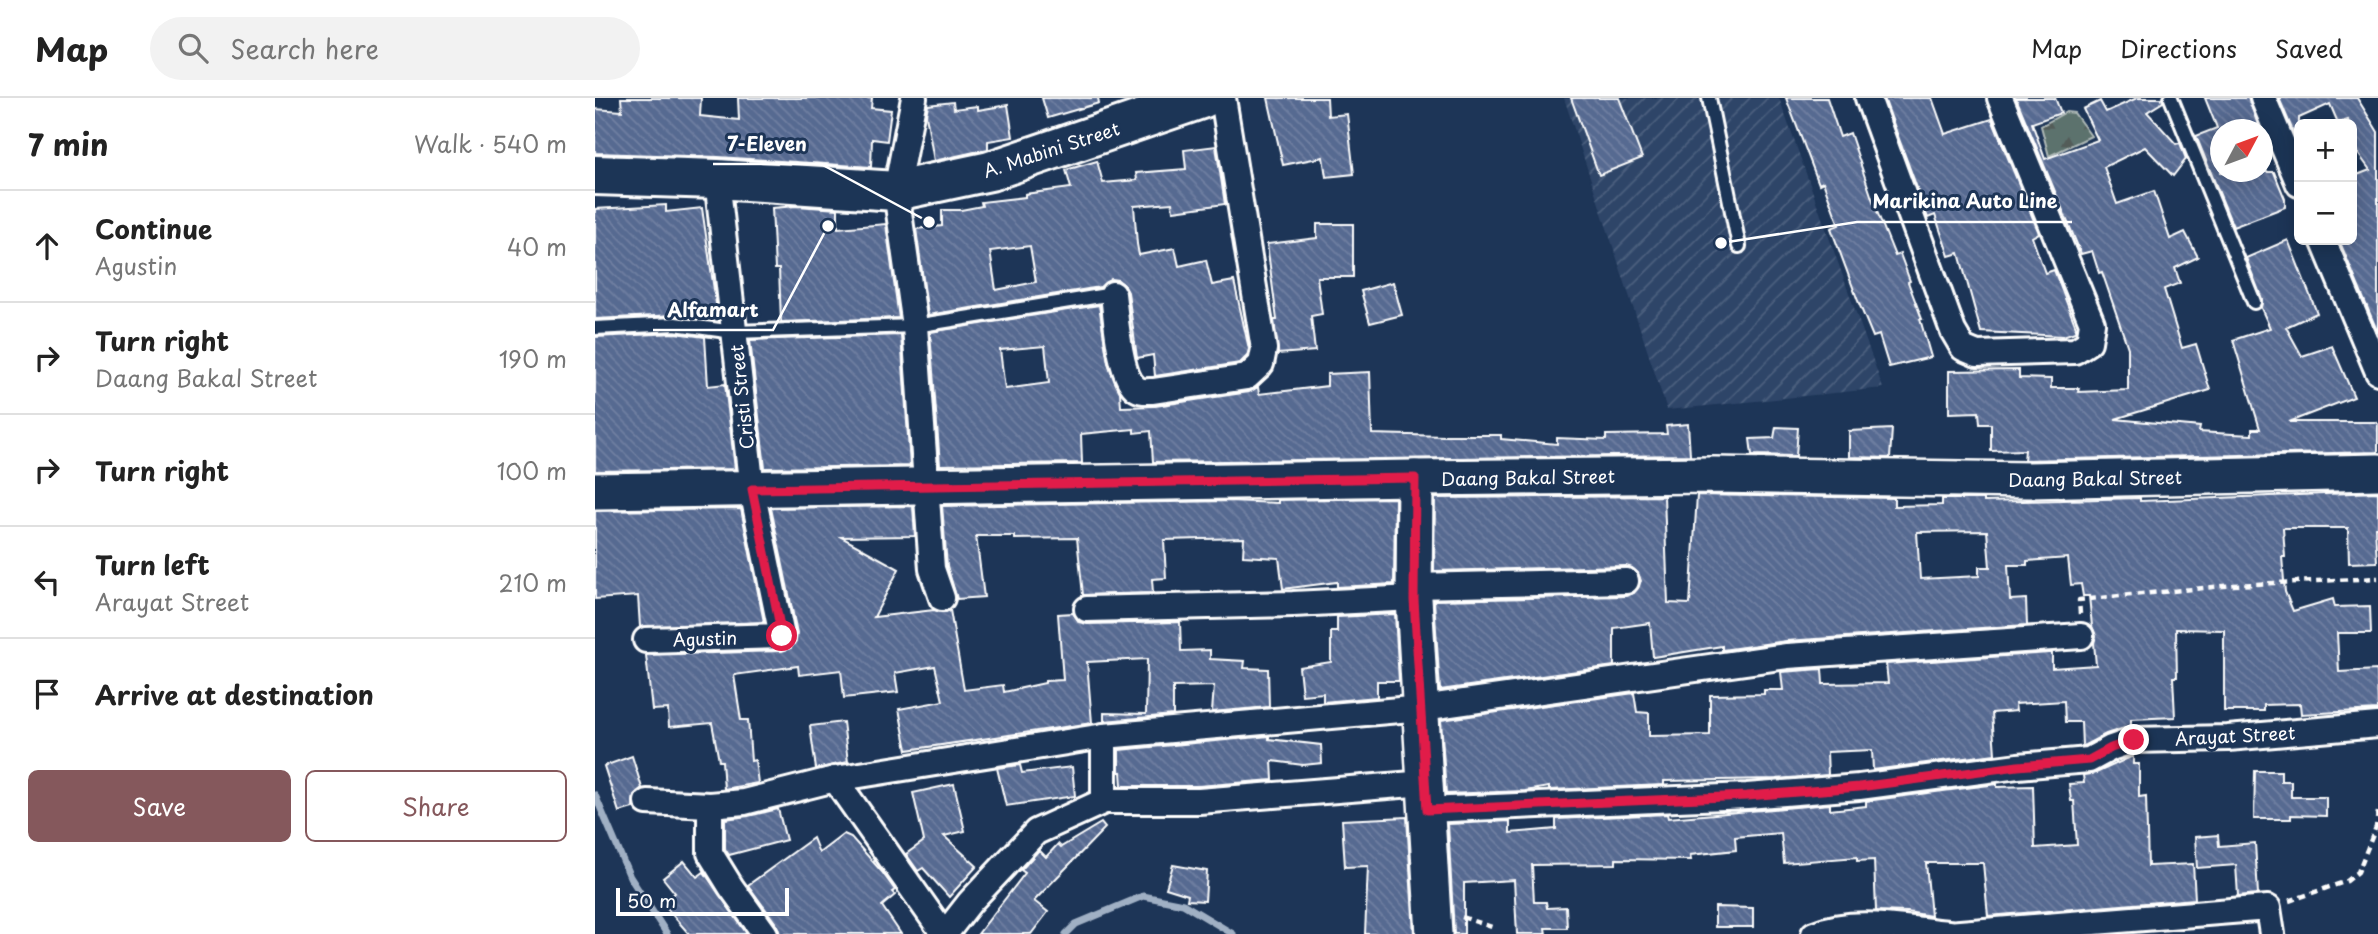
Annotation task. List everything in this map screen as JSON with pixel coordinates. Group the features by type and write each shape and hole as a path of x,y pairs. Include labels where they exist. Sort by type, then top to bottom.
{"main road":[{"name":"A. Mabini Street","path":"595,175 717,179 896,191 990,172 1205,98"}],"street":[{"path":"914,98 896,191 915,326 924,486 932,569 942,598"},
{"path":"1113,295 1125,372 1136,388 1153,391 1247,377 1261,364 1265,349 1223,98"},
{"path":"1868,98 1953,331 1963,348 1977,354 2075,351 2089,342 2092,323 2000,98"},
{"path":"2263,98 2298,182"},
{"name":"Cristi Street","path":"717,179 752,489"},
{"path":"2325,245 2378,372"},
{"name":"Daang Bakal Street","path":"595,491 1714,475 2029,480 2378,472"},
{"path":"1415,478 1414,592 1434,934"},
{"name":"Agustin","path":"646,640 782,636 752,489"},
{"path":"1087,609 1293,604 1414,592 1626,581"},
{"path":"647,802 709,805 744,802 835,779 1104,736 1422,708 1787,656 2081,636"},
{"name":"Arayat Street","path":"1104,801 1747,796 1846,788 2018,766 2089,760 2134,740 2228,737 2378,725"},
{"path":"835,779 944,934 996,873 1036,832 1104,801 1104,736"},
{"path":"709,805 710,853 765,934"},
{"path":"1814,934 1836,926 1857,925 1948,934 2126,928 2268,908 2272,934"}],"lane":[{"path":"1709,98 1739,246"},
{"path":"2171,98 2253,302"},
{"path":"595,328 675,324 734,331 915,326 1113,295"}],"path":[{"path":"2079,600 2234,585 2378,578"},
{"path":"2268,908 2347,881 2358,872 2377,827 2378,812"}],"shaded area":[{"path":"1564,98 1779,98 1883,388 1667,410"}],"green space":[{"path":"2066,112 2074,113 2091,136 2049,156 2041,126"}],"building":[{"path":"621,98 701,98 700,116 739,120 738,98 872,98 871,108 891,110 887,141 872,139 871,167 718,157 595,153 595,109 622,111"},
{"path":"1042,98 1098,98 1099,103 1048,118"},
{"path":"1268,98 1327,98 1328,116 1347,114 1354,174 1326,177 1323,157 1283,165"},
{"path":"1571,98 1619,98 1642,158 1599,175"},
{"path":"1786,98 1827,98 1840,137 1850,133 1895,256 1900,254 1910,281 1908,282 1922,319 1931,357 1889,367 1879,335 1873,337 1858,301 1831,228 1839,225 1823,182 1819,184"},
{"path":"1884,98 1932,98 1945,134 1992,119 2039,233 2032,237 2045,273 2054,270 2076,327 2075,332 2063,336 1981,332 1959,253 1949,256 1935,215 1928,218"},
{"path":"2016,98 2055,98 2061,113 2032,123 2045,159 2098,140 2083,109 2100,101 2106,112 2137,98 2162,98 2163,102 2147,112 2176,144 2180,143 2186,159 2173,176 2145,147 2104,167 2117,204 2154,191 2170,239 2185,232 2198,257 2175,268 2180,283 2164,289 2182,348 2196,344 2210,390 2115,419 2200,427 2199,432 2252,435 2252,429 2260,429 2233,340 2270,328 2246,258 2288,240 2317,313 2286,327 2302,356 2332,346 2354,397 2289,422 2375,422 2378,424 2378,452 2024,460 2025,450 1991,451 1991,424 1980,424 1979,412 1949,413 1949,371 2019,370 2019,378 2051,379 2051,388 2079,388 2078,392 2128,390 2128,348 2102,272 2099,273 2092,251 2081,254"},
{"path":"2205,98 2248,98 2256,119 2213,119"},
{"path":"2279,98 2357,98 2378,132 2378,333 2341,245 2357,245 2357,175 2370,170 2357,152 2357,119 2336,119 2330,104 2294,119 2294,134"},
{"path":"953,102 954,109 978,106 978,110 1008,105 1013,137 988,141 988,149 934,161 926,115 928,105"},
{"path":"2210,131 2210,170 2196,136"},
{"path":"1216,146 1225,204 1173,211 1172,203 1134,206 1139,255 1175,248 1179,266 1206,260 1212,285 1234,281 1249,349 1247,356 1240,363 1155,376 1153,355 1137,358 1128,292 1118,280 1111,279 1100,287 928,315 916,229 942,226 942,210 961,210 982,206 981,202 1071,188 1066,170 1097,161 1103,183 1137,180 1136,173 1186,169 1184,150","holes":["1030,246 1036,282 996,290 990,251"]},
{"path":"2274,172 2285,199 2285,207 2233,227 2215,182 2273,182"},
{"path":"666,205 666,212 702,208 717,310 704,312 704,319 675,315 595,319 595,209"},
{"path":"797,206 838,209 838,228 886,224 899,318 781,322 779,269 775,269 772,208"},
{"path":"1317,224 1353,224 1353,277 1317,277 1322,314 1311,316 1315,351 1278,354 1274,320 1277,320 1267,244 1317,238"},
{"path":"1393,282 1402,315 1370,323 1361,291"},
{"path":"1099,305 1108,363 1120,392 1121,407 1155,406 1249,392 1258,387 1259,394 1327,386 1327,374 1370,372 1372,434 1501,435 1501,439 1557,444 1557,438 1606,440 1606,435 1667,434 1666,426 1688,424 1690,455 1153,462 1151,431 1134,433 1134,429 1081,434 1082,463 940,465 930,332","holes":["1045,346 1049,383 1005,389 1000,350"]},
{"path":"675,333 705,337 708,386 725,384 735,469 595,471 595,337"},
{"path":"901,335 910,466 765,468 750,340"},
{"path":"1776,427 1798,428 1796,456 1752,455 1750,439 1774,438"},
{"path":"1892,429 1890,458 1849,457 1849,431"},
{"path":"2378,492 2378,527 2375,527 2377,562 2349,563 2348,528 2283,528 2285,557 2282,557 2285,592 2293,611 2333,599 2335,607 2370,606 2371,633 2337,633 2339,672 2377,670 2378,710 2301,714 2300,704 2264,705 2264,711 2224,711 2224,630 2176,629 2177,677 2173,677 2175,717 2131,719 2131,726 2082,746 2081,722 2065,722 2064,701 2015,704 2016,711 1992,713 1995,754 1873,770 1872,750 1827,752 1828,775 1664,781 1664,785 1549,790 1549,787 1525,791 1446,794 1441,720 1634,693 1637,712 1649,713 1649,736 1710,735 1710,695 1764,694 1764,690 1783,690 1781,672 1822,669 1823,684 1888,683 1886,664 2052,653 2052,668 2096,665 2096,636 2092,626 2089,596 2083,596 2081,584 2071,585 2068,558 2027,561 2027,565 2008,565 2010,600 2026,599 2027,625 1786,641 1722,650 1722,646 1653,657 1650,623 1614,628 1614,666 1440,690 1434,600 1626,596 1634,593 1641,581 1638,573 1626,566 1434,571 1435,498 1664,496 1668,603 1690,604 1697,495 1894,498 1894,506 1942,505 1942,499 1984,499 1984,502 2140,498 2140,501","holes":["1987,531 1990,567 1979,567 1979,576 1920,579 1917,532"]},
{"path":"1395,498 1394,584 1337,587 1337,582 1283,589 1279,558 1243,556 1244,538 1164,540 1166,578 1152,579 1153,593 1083,595 1077,538 1015,539 1015,536 976,536 984,597 957,599 947,566 942,506 1229,501 1278,503 1278,500"},
{"path":"913,506 915,536 841,537 899,569 874,617 950,610 964,690 1003,685 1004,692 1045,681 1063,680 1058,614 1073,613 1079,622 1087,624 1180,622 1181,651 1210,650 1210,659 1245,661 1244,668 1268,669 1269,707 1212,712 1214,686 1173,687 1173,715 1104,721 1104,713 1146,714 1147,659 1087,662 1092,723 907,750 899,709 943,701 935,666 895,673 898,692 844,698 841,670 799,675 798,666 734,675 741,720 748,720 751,761 755,760 758,783 724,789 722,761 719,761 712,723 669,727 668,709 652,710 646,655 782,651 791,648 797,633 771,508"},
{"path":"741,509 764,622 640,627 638,596 595,599 595,511"},
{"path":"1395,614 1399,681 1377,681 1377,697 1323,702 1323,693 1302,695 1299,667 1331,662 1331,632 1337,632 1337,617"},
{"path":"843,722 848,762 816,769 810,726"},
{"path":"1269,736 1269,739 1321,745 1322,763 1303,765 1272,761 1273,780 1198,786 1122,786 1119,750"},
{"path":"632,756 642,788 634,795 633,808 619,812 604,766"},
{"path":"2133,756 2133,764 2139,764 2139,797 2146,796 2148,866 2193,864 2195,899 1988,916 1983,863 1926,863 1931,916 1876,911 1874,860 1857,861 1857,857 1784,863 1781,833 1735,837 1736,850 1690,855 1691,860 1616,859 1616,864 1532,865 1534,902 1546,902 1547,908 1566,907 1567,928 1545,928 1546,934 1517,934 1514,880 1464,883 1464,934 1454,934 1448,824 1510,821 1510,833 1556,829 1556,819 1667,814 1668,818 1830,804 1830,810 1866,806 1866,801 1997,784 1997,787 2033,786 2035,848 2077,845 2074,801 2071,801 2069,784 2084,783 2083,775 2096,773"},
{"path":"1020,765 1022,773 1072,767 1075,796 1006,806 997,768"},
{"path":"2255,771 2281,771 2281,781 2291,781 2291,797 2326,797 2326,816 2291,815 2291,819 2254,819"},
{"path":"954,784 965,831 944,836 977,866 949,897 923,868 918,871 906,854 924,841 913,793"},
{"path":"778,809 786,840 729,855 725,849 725,819"},
{"path":"1407,817 1414,934 1365,934 1368,866 1345,867 1342,820"},
{"path":"1101,823 1105,828 1034,901 1048,912 1031,934 978,934 1025,873 1021,870 1039,850 1046,857 1058,844 1061,847"},
{"path":"844,834 851,837 895,890 892,892 895,895 882,906 901,934 780,934 777,925 748,885 813,838 819,853"},
{"path":"2218,835 2219,846 2255,843 2258,894 2238,896 2236,865 2197,868 2195,837"},
{"path":"684,861 697,877 704,872 747,934 689,934 663,904 675,893 663,878"},
{"path":"1173,865 1207,871 1205,901 1187,900 1188,895 1166,888"},
{"path":"1715,907 1753,908 1753,927 1715,927"}],"waterway":[{"path":"595,795 630,877 667,934"},
{"path":"1066,934 1076,924 1143,896 1183,904 1233,934"}],"place":[{"name":"7-Eleven","path":"929,222"},
{"name":"Alfamart","path":"828,226"},
{"name":"Marikina Auto Line","path":"1721,243"}],"route":[{"path":"782,636 752,489 1415,478 1414,600 1427,810 1747,796 1859,787 2018,766 2089,760 2134,740"}]}
